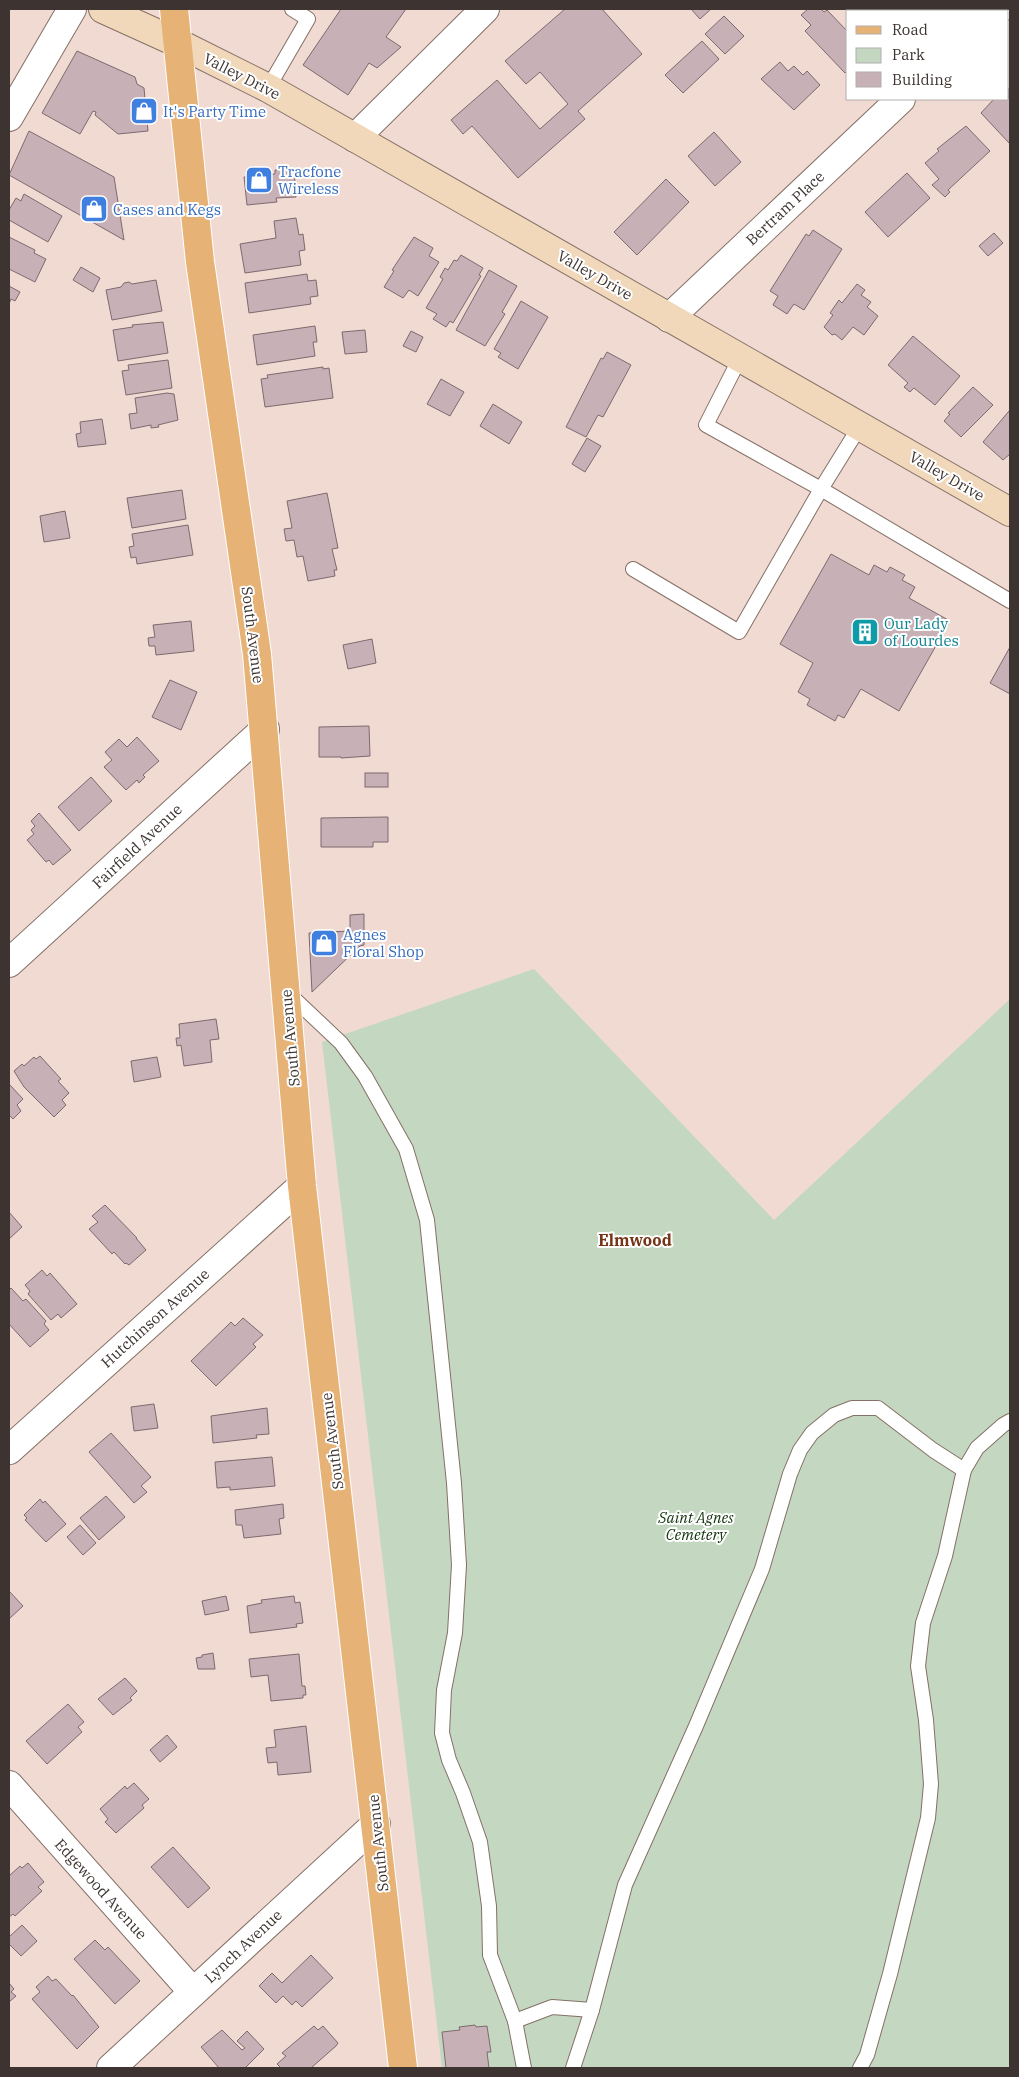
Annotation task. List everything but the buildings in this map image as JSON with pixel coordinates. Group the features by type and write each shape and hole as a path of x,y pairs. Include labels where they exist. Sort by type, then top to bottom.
{"main road":[{"name":"Valley Drive","path":"103,9 178,43 268,88 1010,512"},
{"name":"South Avenue","path":"174,9 200,262 257,654 302,1186 403,2068"}],"street":[{"path":"9,117 72,9"},
{"path":"355,138 485,9"},
{"name":"Bertram Place","path":"669,318 900,100"},
{"name":"Fairfield Avenue","path":"9,964 264,729"},
{"name":"Hutchinson Avenue","path":"9,1450 302,1186"},
{"name":"Edgewood Avenue","path":"9,1785 193,1992"},
{"name":"Lynch Avenue","path":"111,2068 376,1824"}],"lane":[{"path":"268,88 308,19 292,9"},
{"path":"740,358 706,426 821,489 1010,601"},
{"path":"633,569 739,632 821,489 860,426"},
{"path":"286,991 341,1043 365,1076 406,1149 427,1220 454,1483 459,1564 455,1633 444,1690 442,1734 449,1760 480,1842 489,1906 490,1955 515,2021 524,2068"},
{"path":"573,2068 592,2010 625,1885 696,1726 758,1578 790,1474 800,1450 812,1433 834,1415 852,1408 878,1408 933,1450 964,1470"},
{"path":"860,2068 890,1974 928,1818 931,1784 926,1720 918,1666 923,1623 945,1556 964,1470 977,1448 1010,1421"},
{"path":"515,2021 552,2007 592,2010"}],"green space":[{"name":"Saint Agnes Cemetery","path":"534,969 774,1220 1010,999 1010,2068 442,2068 322,1042"}],"place":[{"name":"It's Party Time","path":"144,111"},
{"name":"Tracfone Wireless","path":"259,180"},
{"name":"Cases and Kegs","path":"94,209"},
{"name":"Our Lady of Lourdes","path":"865,632"},
{"name":"Agnes Floral Shop","path":"324,943"}],"district":[{"name":"Elmwood","path":"635,1240"}]}
